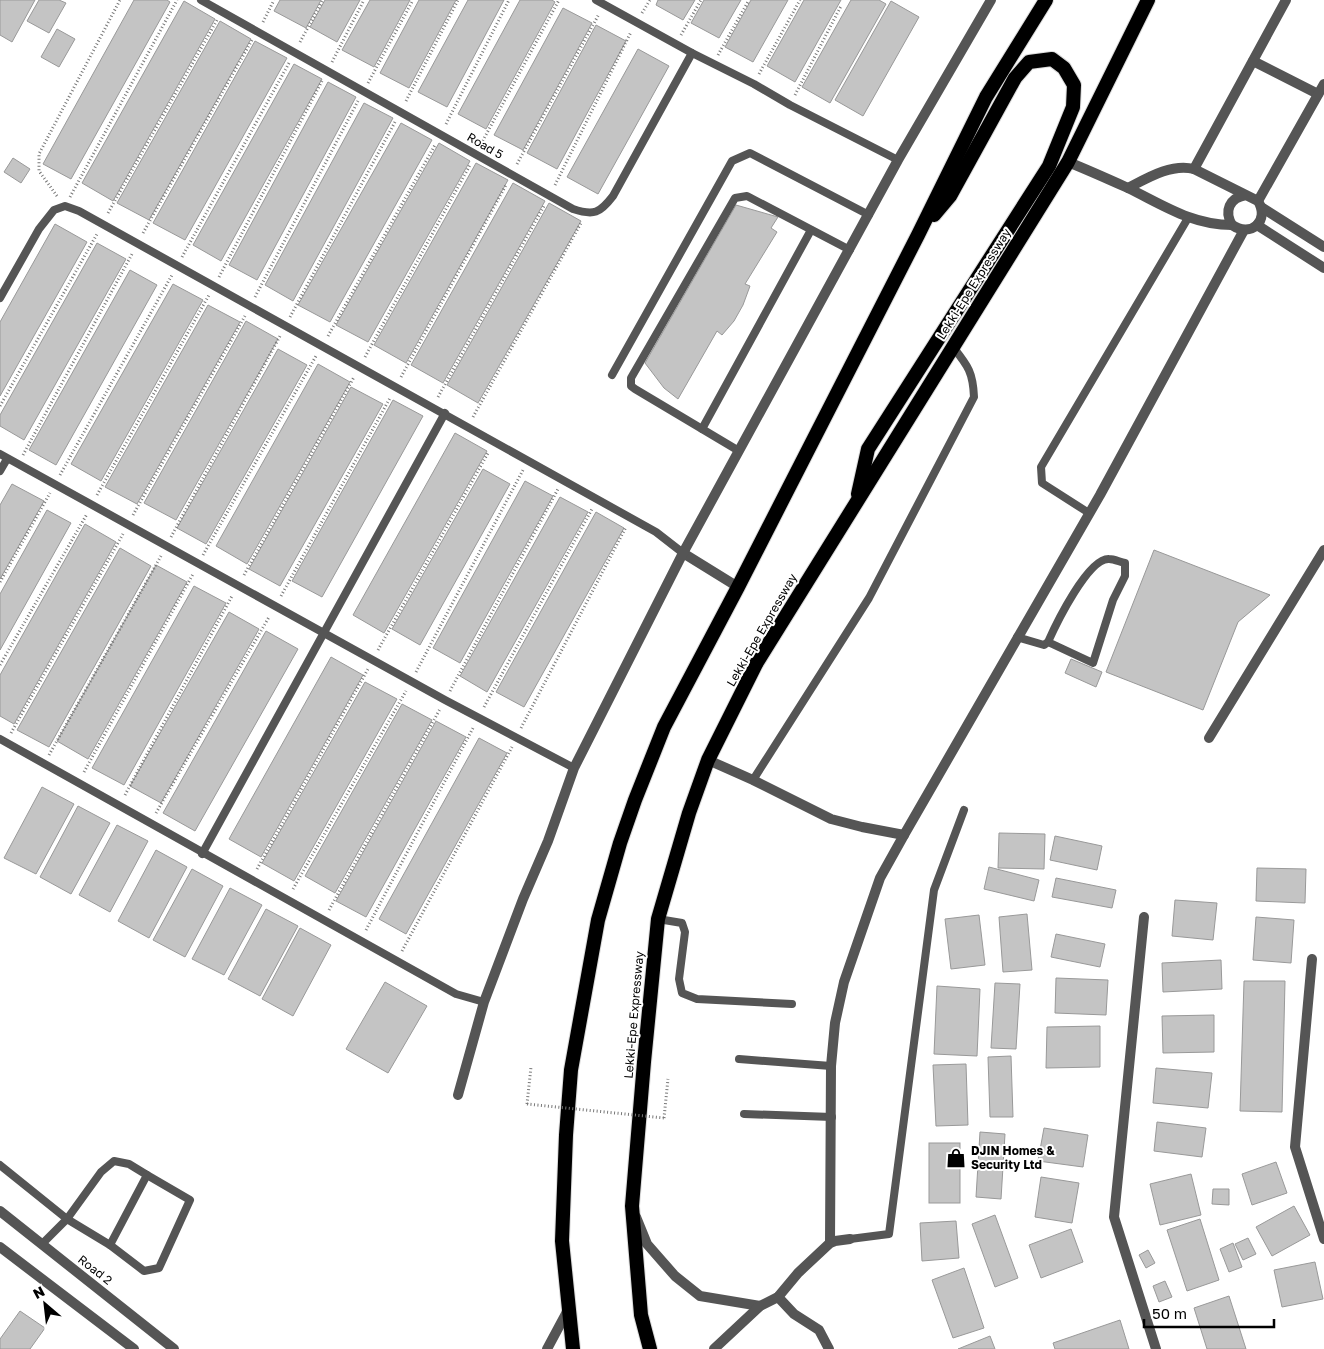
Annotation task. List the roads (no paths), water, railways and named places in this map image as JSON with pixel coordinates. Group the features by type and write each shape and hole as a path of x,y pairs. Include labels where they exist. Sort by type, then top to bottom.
{"highway":[{"path":"573,1349 562,1241 566,1135 571,1070 598,920 620,843 635,800 664,727 738,587 986,97 1046,0"},
{"name":"Lekki-Epe Expressway","path":"650,1349 642,1314 632,1206 658,918 689,814 708,760 756,664 1068,162 1148,0"},
{"path":"855,504 868,449 1049,166 1073,107 1074,86 1064,68 1052,59 1029,62 1015,78 950,196 918,234"}],"street":[{"path":"458,1095 484,1002 523,899 548,841 574,768 683,553 898,160 991,0"},
{"path":"1194,169 1286,0"},
{"path":"1253,61 1318,94"},
{"path":"1068,162 1128,188 1188,218 1217,225 1232,225 1244,230 1251,229 1261,220 1262,213 1259,204 1324,84"},
{"path":"1128,188 1164,172 1184,166 1194,169 1252,197 1259,204 1324,247"},
{"path":"1232,225 1228,212 1229,206 1233,200 1246,195"},
{"path":"1257,225 1324,268"},
{"path":"830,1243 831,1066 835,1023 844,982 880,878 1089,513 1244,230"},
{"path":"1209,738 1324,550"},
{"path":"683,553 738,587"},
{"path":"708,760 831,819 904,835"},
{"path":"1144,916 1114,1217 1156,1349"},
{"path":"1312,959 1294,1146 1324,1239"},
{"path":"632,1206 647,1244 675,1276 700,1296 760,1306"},
{"name":"Road 2","path":"0,1211 174,1349"},
{"path":"714,1349 760,1306 778,1297 798,1273 830,1243 835,1240 850,1239"},
{"path":"0,1247 134,1349"},
{"path":"778,1297 794,1314 819,1330 829,1349"},
{"path":"547,1349 570,1307"}],"lane":[{"name":"Road 5","path":"201,0 586,214 596,213 606,205 612,196 692,53"},
{"path":"596,0 790,105 898,160"},
{"path":"612,375 732,161 750,153 869,215"},
{"path":"739,451 635,389 631,386 631,378 735,198 747,196 850,250"},
{"path":"0,298 39,229 54,210 65,206 79,211 656,532 683,553"},
{"path":"1089,513 1042,483 1041,467 1188,218"},
{"path":"702,429 811,230"},
{"path":"753,780 869,598 974,397 973,380 967,365 953,348"},
{"path":"202,854 445,413"},
{"path":"0,471 4,456 323,633 574,768"},
{"path":"1017,637 1044,645 1048,642 1076,590 1098,563 1109,558 1125,563 1125,576 1113,600 1093,663 1048,642"},
{"path":"3,741 202,854 456,994 484,1002"},
{"path":"850,1239 889,1234 934,890 964,810"},
{"path":"658,918 682,923 685,932 678,979 682,993 697,999 792,1004"},
{"path":"739,1059 831,1066"},
{"path":"744,1114 832,1117"},
{"path":"0,1166 66,1219 110,1246 144,1271 159,1268 190,1200 129,1164 114,1161 101,1172 66,1219 42,1244"},
{"path":"110,1246 147,1175"}],"place":[{"name":"DJIN Homes & Security Ltd","path":"956,1158"}]}
